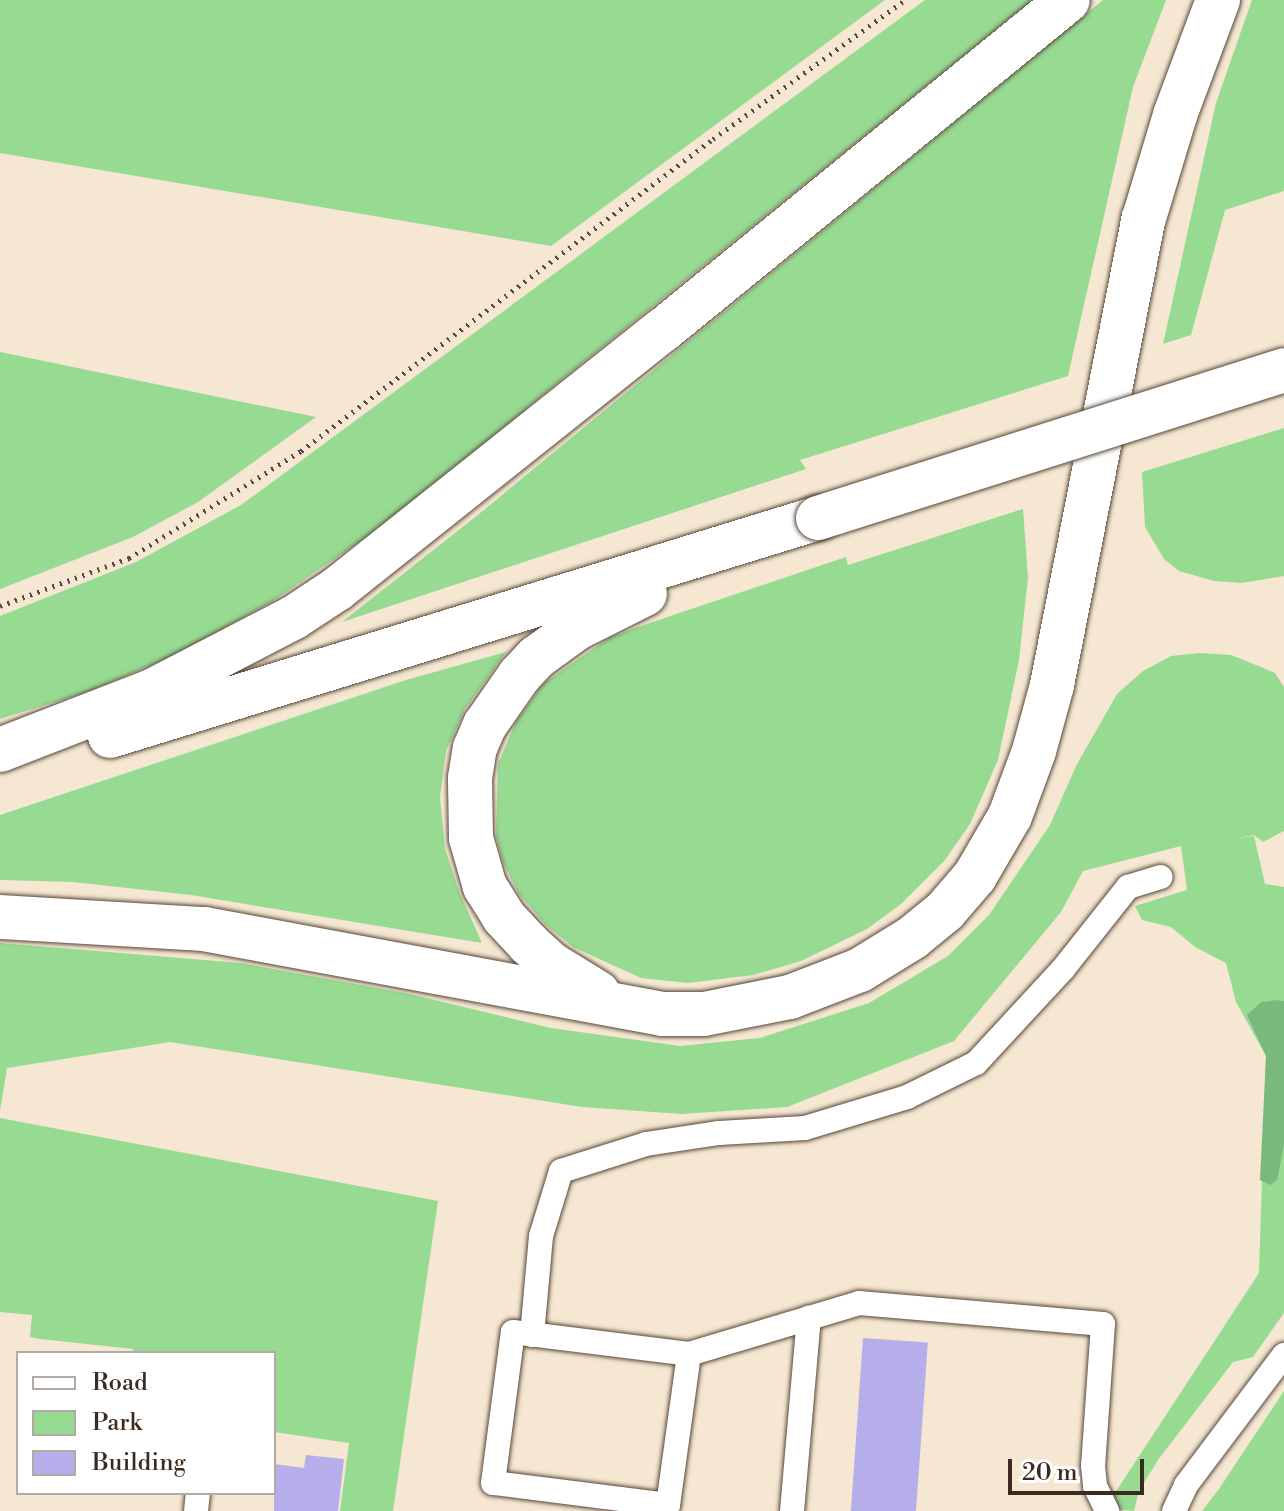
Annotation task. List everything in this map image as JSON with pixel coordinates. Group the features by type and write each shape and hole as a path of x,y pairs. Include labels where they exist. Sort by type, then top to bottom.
{"main road":[{"path":"0,750 152,691 293,618 337,589 663,330 1068,0"},
{"path":"0,917 204,929 629,1009 704,1014 745,1008 823,986 860,970 912,938 945,911 975,876 1000,837 1034,751 1047,707 1144,218 1175,115 1218,0"},
{"path":"0,770 818,518 1284,370"},
{"path":"629,1009 551,964 504,917 485,887 476,862 468,813 475,748 501,700 528,666 557,642 602,613 818,518"}],"lane":[{"path":"532,1335 541,1236 561,1171 646,1144 719,1133 805,1128 907,1097 976,1063 1063,969 1128,887 1161,877"},
{"path":"689,1354 668,1505 493,1483 513,1332 689,1354 859,1303 1103,1324 1093,1466 1095,1486 1107,1511"},
{"path":"792,1511 809,1318"},
{"path":"1174,1511 1186,1485 1284,1355"}],"path":[{"path":"0,606 129,558 301,451 713,139 905,0"}],"green space":[{"path":"0,0 885,0 551,246 0,153"},
{"path":"925,0 1033,0 545,393 403,512 271,602 181,652 90,691 0,719 0,616 136,562 241,505"},
{"path":"1103,0 1166,0 1133,87 1068,376 800,460 806,469 342,622 479,514"},
{"path":"1252,0 1284,0 1284,191 1225,210 1191,335 1163,344 1216,103"},
{"path":"0,352 316,417 198,502 133,537 0,589"},
{"path":"1284,428 1284,576 1241,583 1214,581 1179,571 1164,559 1145,527 1142,472"},
{"path":"1023,509 1028,578 1019,660 998,760 970,824 945,860 901,904 867,929 801,961 753,975 688,983 641,978 573,947 545,924 519,894 503,862 496,835 498,764 516,722 544,683 609,638 635,628 846,557 848,565"},
{"path":"506,652 465,709 446,751 440,797 445,849 460,894 482,943 191,895 73,882 0,880 0,815 406,680"},
{"path":"1200,653 1231,655 1266,669 1275,673 1284,687 1284,831 1263,842 1254,835 1238,838 1254,836 1265,884 1284,887 1284,1313 1253,1357 1233,1362 1158,1460 1139,1491 1134,1511 1121,1510 1111,1499 1259,1273 1266,1056 1236,1002 1226,963 1195,947 1171,927 1142,920 1135,906 1187,890 1181,846 1083,871 1061,912 954,1041 787,1107 682,1114 582,1107 170,1042 7,1068 0,1111 0,943 241,963 410,994 551,1028 680,1046 760,1038 869,1003 948,956 989,915 1050,825 1076,766 1117,694 1143,671 1171,656"},
{"path":"1284,1001 1284,1145 1277,1180 1270,1185 1260,1180 1266,1056 1247,1015 1261,1002"},
{"path":"0,1118 438,1201 393,1511 340,1511 349,1443 276,1432 276,1351 133,1351 40,1339 30,1337 32,1315 0,1312"},
{"path":"1284,1391 1284,1511 1202,1511 1219,1489"}],"building":[{"path":"863,1338 928,1343 916,1511 851,1511"},
{"path":"306,1455 344,1459 338,1511 274,1511 276,1464 304,1468"}]}
